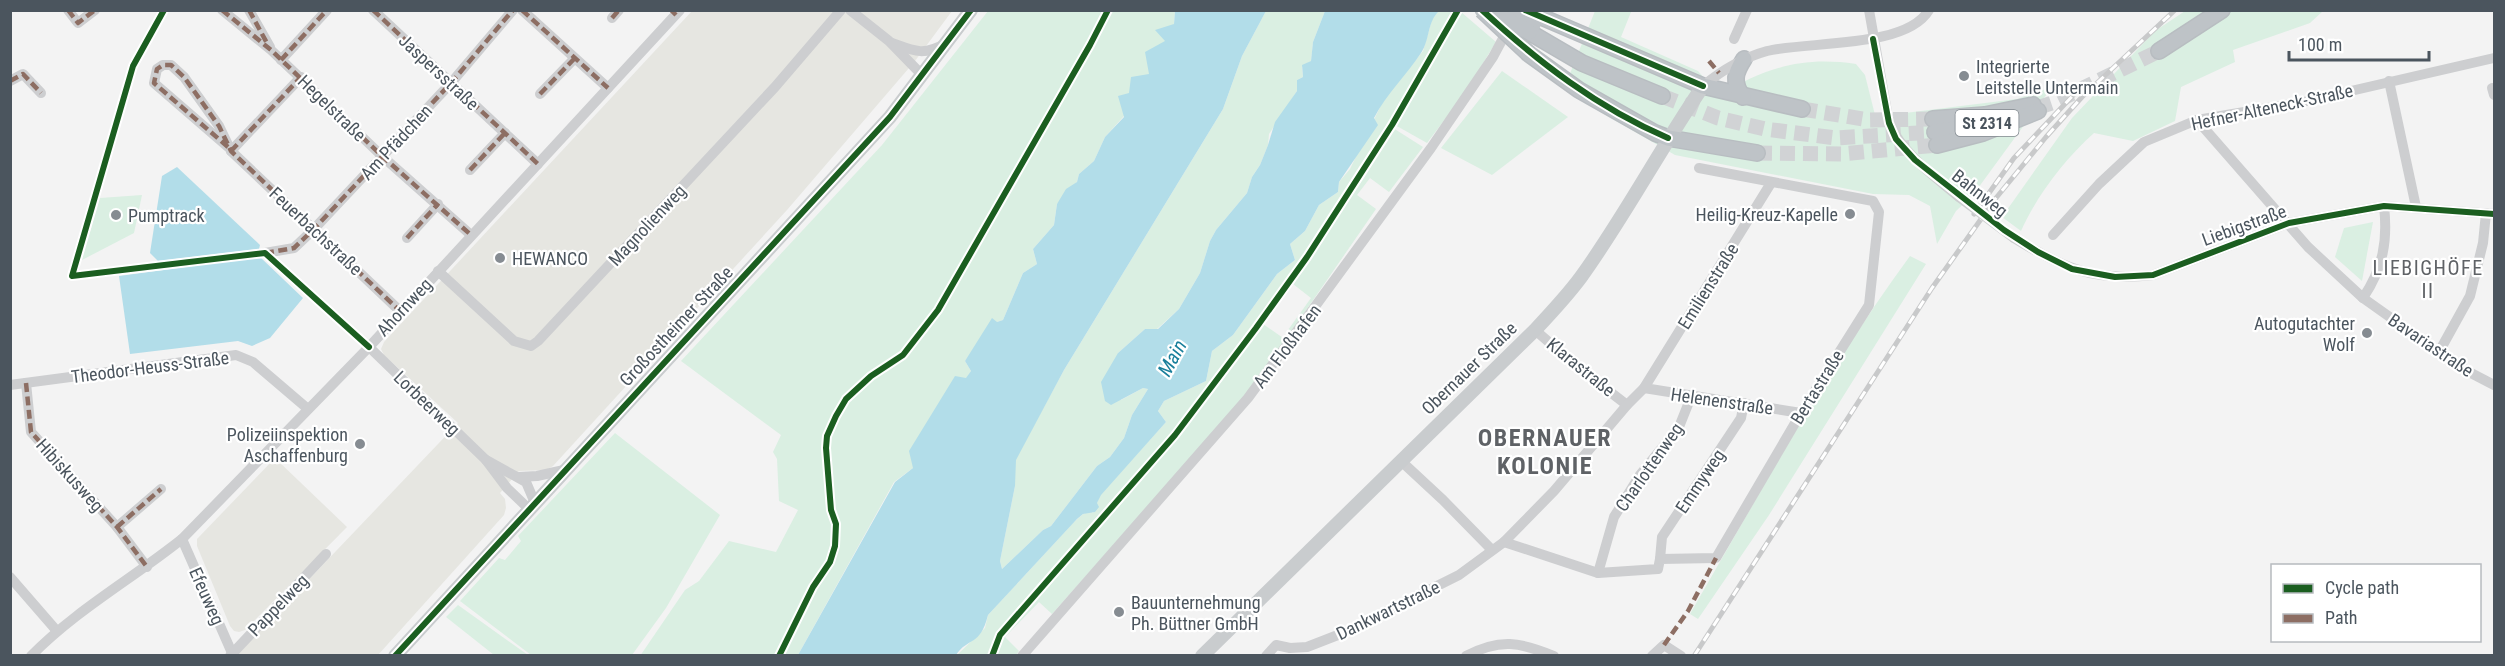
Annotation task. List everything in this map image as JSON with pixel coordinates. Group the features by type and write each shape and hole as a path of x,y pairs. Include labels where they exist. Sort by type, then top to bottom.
{"highway":[{"path":"1482,10 1529,54 1554,73 1647,129 1668,138 1756,153"},
{"path":"1490,10 1582,63 1662,96"},
{"path":"1515,10 1613,75"},
{"path":"1525,10 1709,88 1802,109"},
{"path":"2159,51 2222,10"},
{"path":"1743,96 1735,82 1736,71 1744,59"},
{"name":"St 2314","path":"1935,132 1972,126 2037,108"}],"main road":[{"name":"Großostheimer Straße","path":"395,656 867,142 923,76 971,10"},
{"name":"Obernauer Straße","path":"1202,656 1535,330 1580,278 1622,215 1668,138 1709,88"}],"street":[{"path":"68,10 78,23 95,10"},
{"name":"Hegelstraße","path":"222,10 271,50 382,156 471,235"},
{"name":"Hegelstraße","path":"249,10 271,50"},
{"name":"Hegelstraße","path":"281,60 327,10"},
{"name":"Jaspersstraße","path":"373,10 538,164"},
{"name":"Am Pfädchen","path":"265,253 294,248 313,230 451,83 513,10"},
{"path":"522,10 608,88"},
{"name":"Magnolienweg","path":"438,271 514,341 531,346 775,87 841,10"},
{"path":"850,10 889,41 923,76"},
{"name":"Am Floßhafen","path":"1022,656 1240,407 1280,357 1472,90 1493,57 1515,10"},
{"path":"1734,39 1747,10"},
{"name":"Bahnweg","path":"1869,10 1889,123 1896,139 1915,160 1959,197 2014,237 2072,269 2115,276 2153,275"},
{"name":"Obernauer Straße","path":"1709,88 1719,73 1744,59 1781,48 1874,39 1899,31 1924,18 1929,10"},
{"name":"Ahornweg","path":"31,656 56,630 147,567 182,539 369,346 676,12"},
{"path":"889,41 914,51 926,52 950,40"},
{"name":"Hefner-Alteneck-Straße","path":"2053,235 2098,184 2144,142 2197,120 2303,102 2494,58"},
{"path":"540,94 574,59"},
{"name":"Feuerbachstraße","path":"230,149 219,126 184,78 171,65 163,65 157,69 154,83 230,149 400,311"},
{"path":"10,81 23,74 41,93"},
{"path":"230,149 301,78"},
{"path":"2389,81 2416,207"},
{"name":"Bavariastraße","path":"2197,120 2308,247 2363,298 2469,372 2494,385"},
{"path":"470,170 506,133"},
{"path":"1700,168 1771,183"},
{"name":"Bertastraße","path":"1660,559 1716,558 1801,413 1869,305 1879,212 1877,205 1873,201 1771,183"},
{"name":"Emilienstraße","path":"1627,405 1644,388 1771,183"},
{"path":"407,238 438,204"},
{"path":"2363,298 2375,280 2384,256 2387,229 2384,206"},
{"name":"Liebigstraße","path":"2153,275 2289,223 2384,206 2490,214"},
{"path":"2439,352 2470,296 2490,214"},
{"name":"Klarastraße","path":"1535,330 1627,405"},
{"name":"Lorbeerweg","path":"369,346 486,460 507,488 532,506"},
{"name":"Theodor-Heuss-Straße","path":"10,385 236,356 253,362 308,409"},
{"name":"Hibiskusweg","path":"26,383 31,432 117,527 147,567"},
{"name":"Helenenstraße","path":"1644,388 1801,413"},
{"name":"Charlottenweg","path":"1598,573 1614,517 1640,475 1679,428 1691,397"},
{"name":"Emmyweg","path":"1660,559 1662,537 1741,418 1744,403"},
{"name":"Dankwartstraße","path":"1266,656 1276,645 1290,648 1307,647 1343,633 1459,575 1491,549 1504,542 1554,491 1627,405"},
{"name":"Lorbeerweg","path":"486,460 519,477"},
{"path":"1401,462 1443,500 1491,549"},
{"path":"519,477 564,470"},
{"path":"519,477 531,488 532,506"},
{"name":"Hibiskusweg","path":"117,527 161,489"},
{"name":"Efeuweg","path":"182,539 231,654"},
{"path":"1504,542 1598,573 1658,569 1660,559"},
{"name":"Pappelweg","path":"231,654 326,554"},
{"path":"10,577 56,630"},
{"path":"1466,656 1486,645 1506,643 1528,645 1554,656"},
{"path":"1652,656 1664,645 1681,656"}],"shaded area":[{"path":"692,11 952,11 915,61 787,210 553,466 546,470 519,471 500,493 505,499 504,515 378,655 236,656 458,423 384,355 381,349 384,342"},
{"path":"275,458 347,527 245,630 234,631 197,546 197,539"}],"green space":[{"path":"1626,10 1631,12 1621,37 1698,71 1719,95 1768,71 1784,66 1818,62 1856,64 1865,75 1875,115 2017,99 2052,87 1973,195 1956,211 1937,244 1930,206 1909,195 1873,194 1675,155 1597,110 1565,86 1595,11"},
{"path":"988,11 1175,11 1174,24 1149,74 1130,94 1124,116 1105,137 1094,161 1079,174 1077,182 1057,204 1054,225 1033,249 1037,264 1023,273 1003,320 997,322 965,361 971,371 913,468 894,482 798,655 640,656 685,590 699,581 729,541 776,552 798,510 779,501 777,459 773,452 781,435 681,361 882,145"},
{"path":"1266,11 1325,11 1313,42 1311,61 1302,67 1303,77 1297,80 1297,91 1269,134 1268,145 1252,177 1247,193 1216,230 1210,241 1200,273 1179,309 1157,329 1145,329 1118,353 1121,400 1143,388 1148,389 1132,415 1124,438 1110,457 1097,466 1051,526 1043,530 1002,569 1000,561 1015,486 1015,460 1064,370 1223,109 1242,56"},
{"path":"1439,11 1455,11 1358,174 1288,280 1213,383 1158,450 1014,612 1002,627 995,643 999,644 1004,635 1179,435 1263,324 1286,340 1236,407 1052,614 1039,602 1005,637 1019,651 1016,655 956,656 985,628 988,615 1074,522 1083,514 1091,511 1093,513 1100,495 1166,422 1158,411 1164,401 1206,381 1212,351 1233,335 1277,274 1295,260 1290,244 1305,231 1319,205 1338,192 1339,182 1350,169 1384,99 1423,51 1433,16"},
{"path":"2185,11 2323,11 2310,23 2233,50 2235,62 2181,87 2175,121 2133,141 2094,133 2053,178 2035,204 2021,231 2002,217 2072,118 2155,31"},
{"path":"1461,12 1496,42 1464,94 1427,143 1395,125"},
{"path":"1502,71 1568,117 1492,175 1441,148"},
{"path":"1393,128 1423,147 1389,192 1370,178 1357,195 1376,209 1291,332 1288,330 1311,298 1293,284"},
{"name":"Pumptrack","path":"142,195 134,233 82,260 100,198"},
{"path":"2373,222 2362,281 2335,257 2344,228"},
{"path":"1910,256 1926,264 1769,515 1698,619 1690,614 1768,477 1850,343"},
{"path":"615,433 720,515 666,608 632,655 531,655 460,601 499,558 505,560 521,541 518,536"},
{"path":"458,605 528,655 494,655 446,617"}],"water":[{"name":"Main","path":"1175,11 1266,11 1242,56 1223,109 1064,370 1016,460 1015,486 1000,561 1002,569 1043,530 1051,526 1097,466 1110,457 1124,438 1132,415 1148,389 1143,388 1111,405 1105,401 1101,382 1118,353 1145,329 1158,329 1179,309 1200,273 1210,241 1216,230 1247,193 1252,177 1268,145 1275,122 1297,91 1297,80 1303,77 1302,65 1311,61 1313,42 1325,11 1439,11 1432,20 1424,48 1379,109 1374,118 1378,125 1339,182 1338,192 1319,205 1305,231 1290,244 1295,260 1277,274 1233,335 1212,351 1206,381 1164,401 1158,411 1166,422 1101,495 1097,503 1099,507 1095,512 1083,514 1077,519 988,615 978,637 960,649 956,655 798,655 895,482 913,468 909,451 955,376 966,378 971,371 965,361 992,318 997,322 1003,320 1023,273 1037,264 1033,249 1054,225 1057,204 1066,189 1077,182 1079,174 1094,161 1105,137 1124,117 1118,96 1129,93 1131,77 1149,74 1145,52 1165,41 1155,30 1174,24"},
{"path":"177,167 260,245 259,249 158,261 150,253 162,176"},
{"path":"260,257 303,298 270,338 252,346 238,341 130,354 119,276"}],"tunnel":[{"path":"2037,108 2055,102 2159,51"},
{"path":"1662,96 1718,118 1765,129 1836,138 1935,132"},
{"path":"1802,109 1869,120 1933,119"},
{"path":"1757,153 1841,154 1937,145"}],"railway":[{"path":"1694,656 1932,288 1996,198 2082,97 2175,10"},
{"path":"1974,214 2014,158 2080,88"}],"marked path":[{"path":"68,10 78,23 95,10"},
{"path":"222,10 271,50 382,156 471,235"},
{"path":"249,10 268,45"},
{"path":"281,60 327,10"},
{"path":"373,10 538,164"},
{"path":"265,253 294,248 313,230 451,83 513,10"},
{"path":"522,10 608,88"},
{"path":"612,18 619,10"},
{"path":"671,10 676,15"},
{"path":"540,94 574,59"},
{"path":"1709,61 1719,73"},
{"path":"228,147 154,83 157,69 163,65 171,65 184,77 219,126 231,151 400,311"},
{"path":"10,81 23,74 41,93"},
{"path":"231,151 301,77"},
{"path":"470,170 505,133"},
{"path":"407,238 438,204"},
{"path":"26,383 31,432 117,527 147,567"},
{"path":"117,527 161,489"},
{"path":"1664,645 1688,611 1716,558"}],"cycle path":[{"path":"164,10 133,66 72,276 265,253 369,347"},
{"path":"395,656 890,117 971,10"},
{"path":"779,656 813,587 830,562 835,546 836,524 831,510 826,448 827,436 836,416 846,399 871,376 903,355 938,310 1108,10"},
{"path":"992,656 1000,635 1175,435 1256,328 1307,257 1392,125 1458,10"},
{"path":"1482,10 1525,48 1593,98 1617,113 1668,138"},
{"path":"1525,10 1703,86"},
{"path":"1873,39 1889,123 1896,139 1915,160 2004,230 2038,252 2072,269 2115,277 2153,275 2289,223 2384,206 2494,214"}],"place":[{"name":"Integrierte Leitstelle Untermain","path":"1964,76"},
{"name":"Heilig-Kreuz-Kapelle","path":"1850,214"},
{"name":"Pumptrack","path":"116,215"},
{"name":"HEWANCO","path":"500,258"},
{"name":"Autogutachter Wolf","path":"2367,333"},
{"name":"Polizeiinspektion Aschaffenburg","path":"360,444"},
{"name":"Bauunternehmung Ph. Büttner GmbH","path":"1119,612"}],"district":[{"name":"LIEBIGHÖFE II","path":"2428,280"},
{"name":"OBERNAUER KOLONIE","path":"1545,452"}]}
